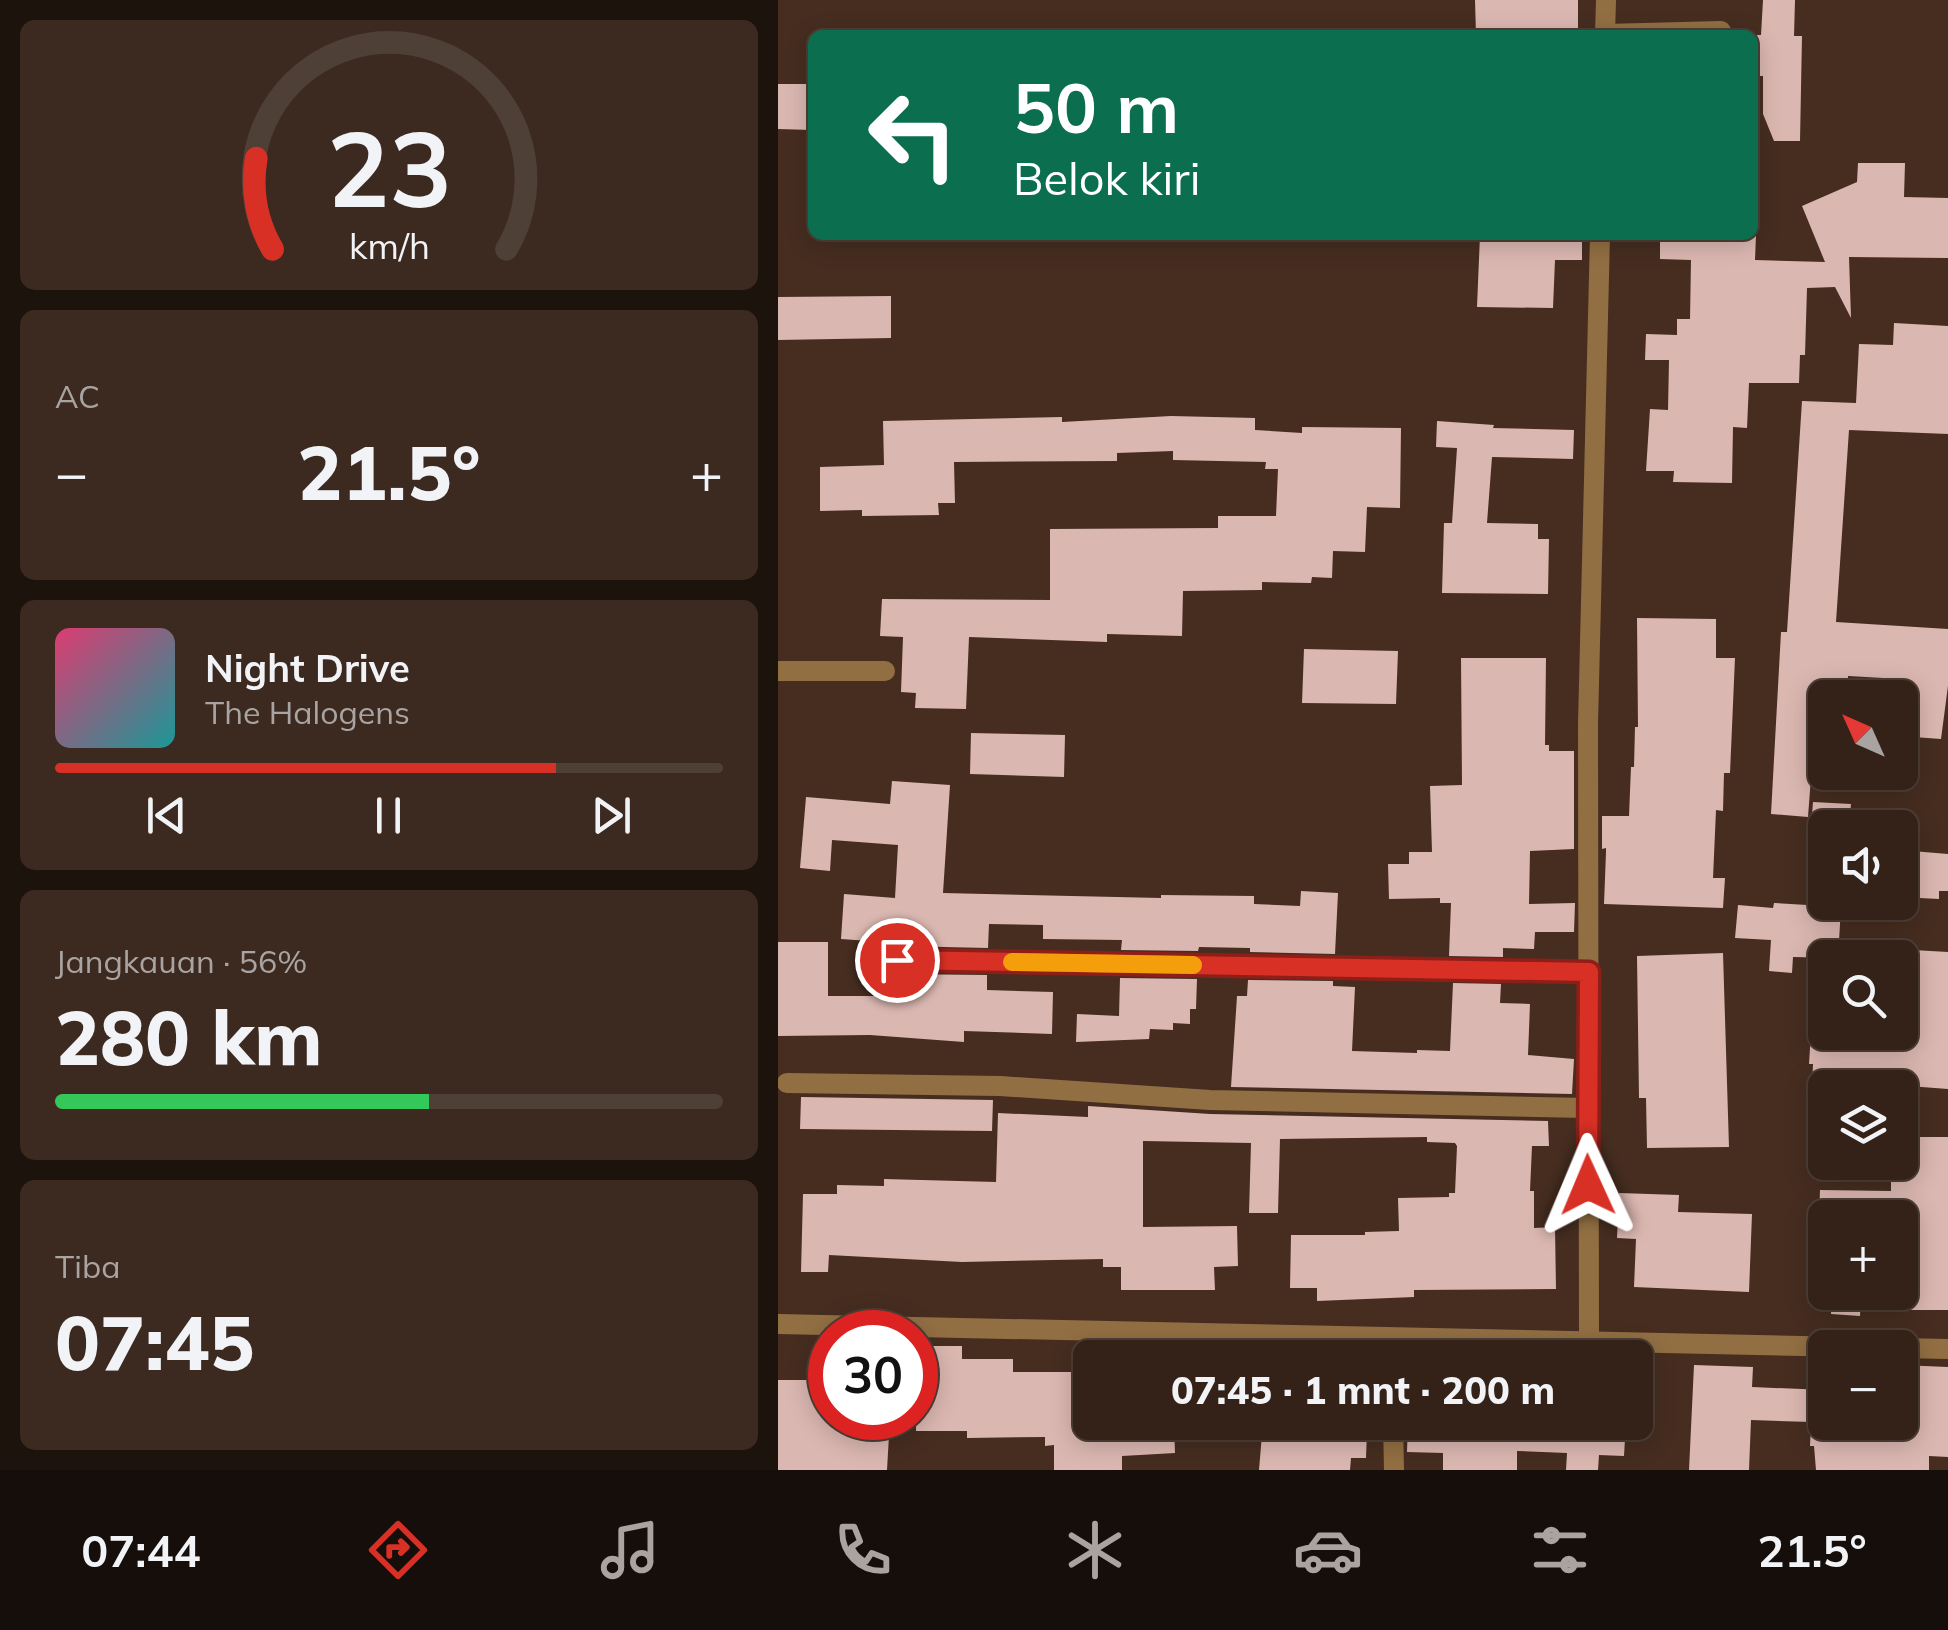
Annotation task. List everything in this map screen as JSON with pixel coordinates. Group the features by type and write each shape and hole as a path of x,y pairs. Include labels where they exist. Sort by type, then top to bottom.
{"street":[{"path":"1605,30 1606,0"},
{"path":"1589,1339 1588,724 1600,240"},
{"path":"778,670 885,671"},
{"path":"897,960 1589,972"},
{"path":"788,1083 1000,1086 1210,1100 1587,1108"},
{"path":"778,1324 1204,1340"},
{"path":"1564,1340 1808,1345"},
{"path":"1918,1348 1948,1349"},
{"path":"1393,1440 1394,1470"}],"building":[{"path":"1475,0 1578,0 1578,30 1476,30"},
{"path":"1763,0 1795,0 1794,36 1802,36 1800,141 1774,141 1763,114 1763,76 1758,76"},
{"path":"778,84 808,84 808,130 778,129"},
{"path":"1858,163 1905,163 1904,197 1949,198 1949,258 1849,257 1851,318 1835,287 1807,288 1805,355 1800,355 1799,383 1749,383 1747,428 1733,427 1732,483 1673,482 1674,471 1646,471 1650,409 1668,410 1669,360 1645,360 1646,334 1677,335 1677,319 1690,319 1691,260 1660,259 1660,240 1756,240 1755,260 1825,262 1802,206 1857,182"},
{"path":"1480,240 1582,240 1582,260 1555,260 1553,308 1477,307"},
{"path":"891,296 891,338 778,340 778,297"},
{"path":"1894,323 1949,326 1949,434 1849,430 1836,622 1949,629 1949,678 1941,739 1918,737 1918,680 1848,676 1848,680 1808,680 1808,817 1771,814 1781,632 1787,632 1802,401 1856,403 1859,344 1893,345"},
{"path":"1171,416 1255,418 1255,430 1302,433 1302,427 1401,428 1400,508 1367,507 1365,552 1333,551 1332,578 1312,577 1311,583 1262,582 1262,590 1183,591 1182,636 1107,634 1107,642 969,637 966,709 915,708 916,693 901,692 903,637 880,636 882,599 1050,600 1050,529 1218,528 1218,516 1276,516 1278,469 1265,469 1266,462 1173,460 1173,451 1117,453 1117,461 954,462 955,503 938,503 939,515 862,516 862,510 820,511 820,467 884,465 883,421 1062,417 1062,422"},
{"path":"1437,421 1494,425 1493,428 1574,430 1573,459 1492,457 1487,523 1538,524 1538,539 1549,539 1548,594 1442,593 1444,523 1452,523 1457,448 1436,447"},
{"path":"1637,618 1716,619 1716,658 1735,658 1730,773 1724,773 1723,811 1716,810 1713,878 1725,878 1723,908 1604,904 1606,848 1602,849 1602,816 1629,816 1638,727"},
{"path":"1304,649 1398,651 1396,704 1302,703"},
{"path":"1461,658 1546,658 1545,745 1549,745 1549,751 1574,751 1574,849 1530,851 1529,904 1575,903 1574,932 1535,932 1534,949 1503,948 1503,957 1449,956 1451,903 1440,903 1440,898 1389,899 1388,864 1409,864 1409,852 1432,852 1430,786 1462,785"},
{"path":"971,733 1065,735 1064,777 970,774"},
{"path":"892,781 950,785 943,893 1254,896 1254,904 1300,906 1301,891 1338,893 1335,954 1199,947 1198,951 1121,950 1122,940 1043,939 1043,925 989,924 988,948 898,946 841,939 844,894 895,898 898,845 832,840 830,871 800,868 806,797 890,804"},
{"path":"1813,802 1851,804 1850,810 1812,810"},
{"path":"1918,851 1949,854 1949,891 1939,891 1939,899 1918,898"},
{"path":"1774,903 1808,905 1808,920 1840,920 1839,940 1808,940 1808,957 1793,957 1792,973 1769,971 1771,940 1735,938 1738,905 1773,908"},
{"path":"778,942 828,942 828,996 895,996 896,974 987,975 987,990 1053,992 1052,1034 964,1031 964,1042 870,1035 778,1036"},
{"path":"1918,950 1949,952 1949,1089 1918,1087 1918,1070 1813,1070 1813,1064 1809,1064 1810,1050 1918,1050"},
{"path":"1723,953 1729,1147 1647,1148 1646,1098 1639,1098 1637,956"},
{"path":"1120,978 1197,979 1196,1009 1190,1009 1190,1024 1173,1023 1173,1030 1150,1029 1149,1039 1076,1042 1077,1014 1119,1016"},
{"path":"1248,980 1333,981 1333,986 1355,987 1352,1051 1417,1053 1450,1051 1453,983 1501,984 1500,1003 1530,1004 1528,1055 1574,1059 1572,1094 1231,1087 1237,996 1247,996"},
{"path":"801,1097 993,1100 992,1131 800,1129"},
{"path":"1088,1106 1210,1114 1548,1121 1549,1146 1532,1146 1530,1191 1534,1191 1534,1228 1555,1227 1556,1289 1414,1290 1414,1297 1317,1301 1317,1288 1290,1288 1291,1235 1399,1231 1398,1198 1449,1197 1449,1193 1455,1193 1457,1146 1427,1142 1427,1137 1280,1139 1278,1213 1249,1213 1251,1143 1143,1141 1143,1227 1237,1226 1238,1266 1214,1267 1215,1290 1121,1290 1121,1267 1103,1267 1103,1259 962,1262 829,1255 828,1272 801,1272 803,1194 837,1194 837,1185 884,1186 884,1179 996,1182 998,1113 1088,1117"},
{"path":"1918,1137 1949,1137 1949,1310 1918,1310 1918,1200 1820,1200 1820,1190 1891,1191 1891,1180 1918,1180"},
{"path":"1619,1193 1679,1195 1678,1212 1752,1214 1749,1292 1634,1287 1636,1239 1617,1238"},
{"path":"1831,1310 1860,1310 1860,1316 1831,1314"},
{"path":"938,1346 962,1346 962,1359 1013,1359 1013,1372 1073,1372 1073,1440 1175,1440 1175,1453 1122,1456 1122,1470 1054,1470 1054,1445 1045,1446 1045,1437 967,1438 967,1431 938,1431"},
{"path":"1694,1365 1753,1367 1752,1387 1808,1389 1808,1422 1751,1420 1749,1470 1689,1470"},
{"path":"1918,1366 1949,1367 1949,1457 1929,1456 1929,1470 1816,1470 1814,1446 1810,1446 1810,1440 1918,1440"},
{"path":"778,1380 808,1380 808,1440 889,1440 887,1470 778,1470"},
{"path":"1262,1440 1367,1440 1366,1458 1351,1458 1350,1470 1259,1470"},
{"path":"1407,1440 1625,1440 1624,1456 1599,1455 1598,1470 1566,1470 1567,1453 1517,1451 1517,1470 1443,1470 1443,1453 1407,1452"}],"slow traffic":[{"path":"1012,962 1193,965"}],"route":[{"path":"897,960 1589,972 1588,1185"}]}
